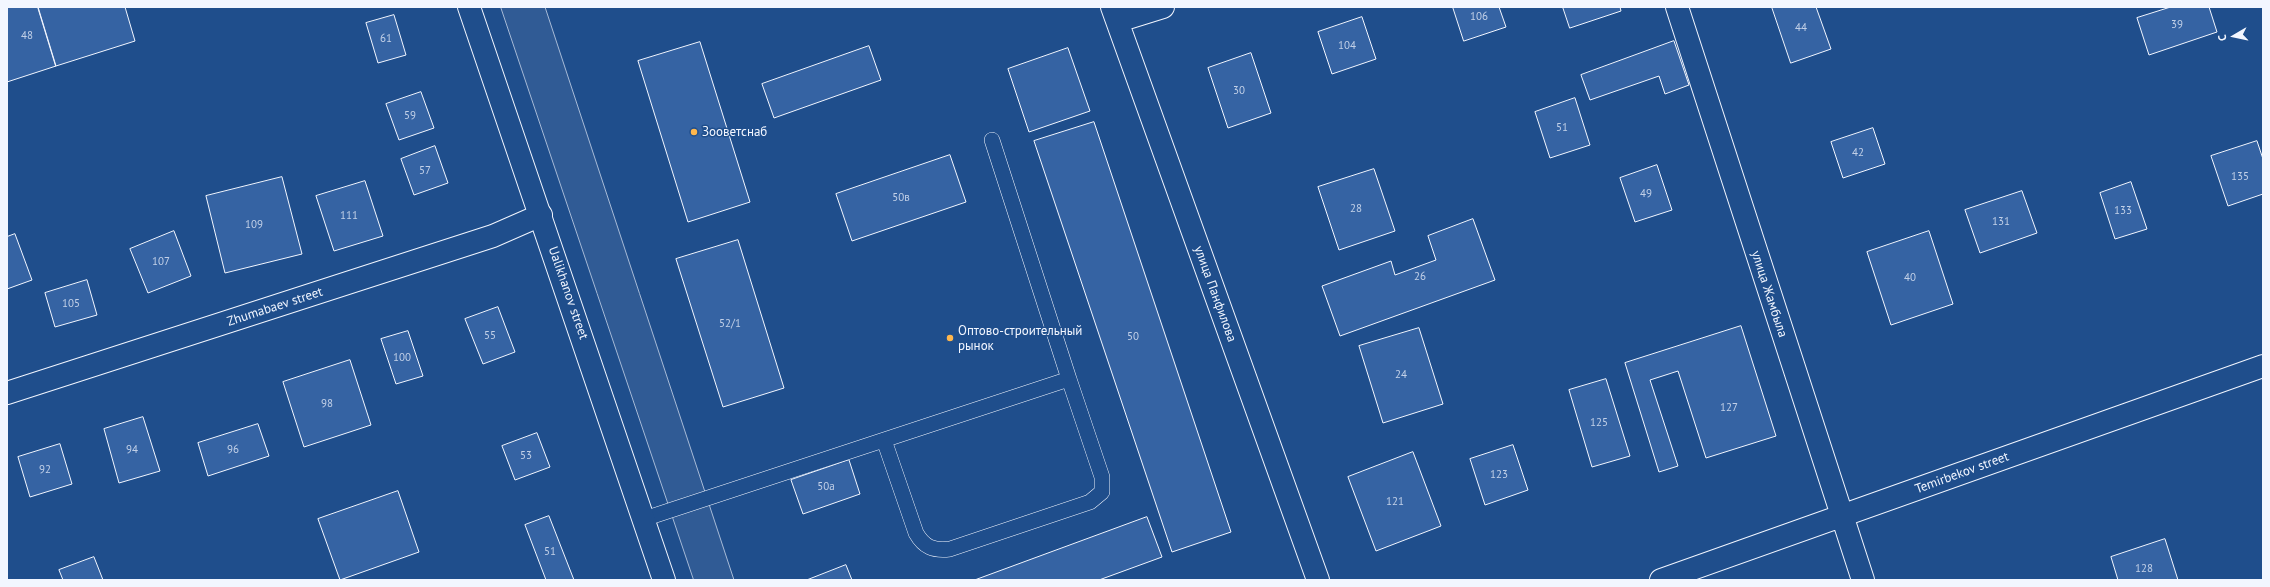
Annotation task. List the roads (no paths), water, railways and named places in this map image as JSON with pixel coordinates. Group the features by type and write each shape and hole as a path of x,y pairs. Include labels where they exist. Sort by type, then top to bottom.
{"street":[{"name":"Ualikhanov street","path":"469,7 664,580"},
{"path":"1115,14 1163,7"},
{"name":"улица Жамбыла","path":"1677,7 1863,580"},
{"name":"улица Панфилова","path":"1115,14 1318,580"},
{"name":"Zhumabaev street","path":"7,394 493,236 541,215"},
{"name":"Temirbekov street","path":"1663,580 2263,366"}],"lane":[{"path":"884,440 916,533 921,542 930,548 940,550 958,547 1090,502 1102,492 1102,477 992,140"},
{"path":"644,519 1069,379"}],"place":[{"name":"Зооветснаб","path":"694,132"},
{"name":"Оптово-строительный рынок","path":"950,338"}]}
